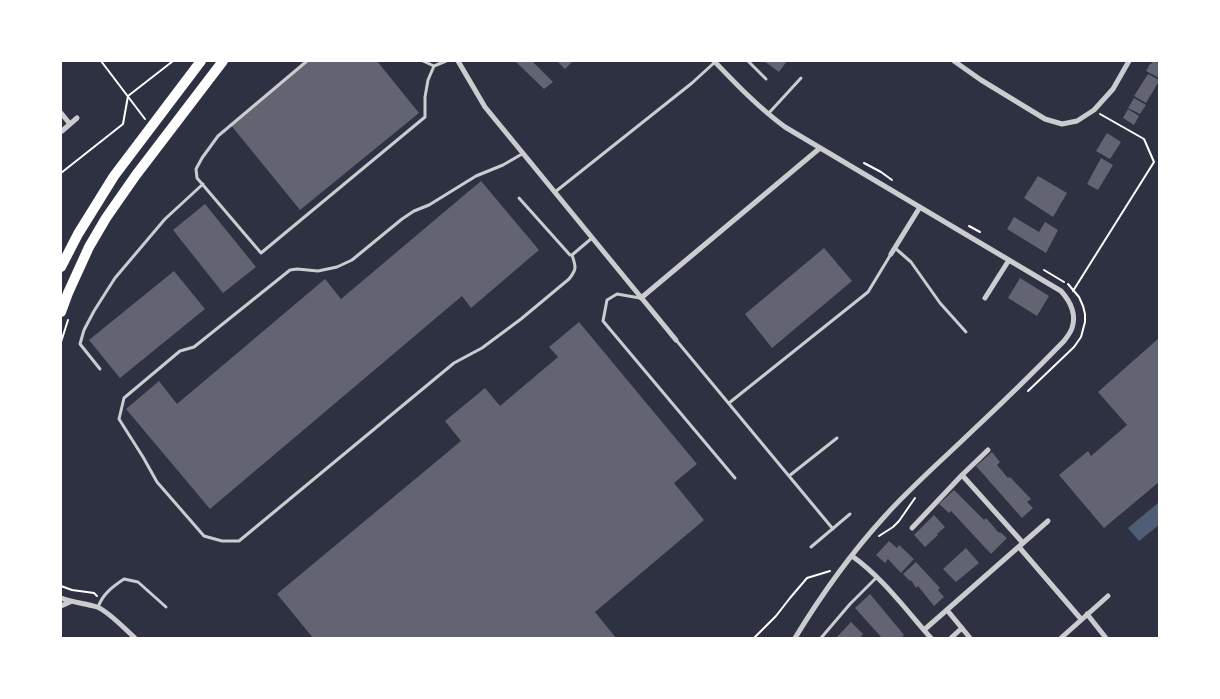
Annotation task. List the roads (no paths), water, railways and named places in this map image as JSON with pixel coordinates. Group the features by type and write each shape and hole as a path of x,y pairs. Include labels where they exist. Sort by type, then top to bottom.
{"main road":[{"path":"61,267 78,234 114,176 201,61"},
{"path":"65,315 68,293 89,247 106,218 136,175 224,61"}],"street":[{"path":"458,61 485,108 676,340"},
{"path":"954,61 981,80 1045,119 1062,124 1077,122 1094,110 1113,89 1129,61"},
{"path":"714,62 747,96 785,127 1061,291 1070,302 1074,315 1072,328 1064,341 884,516 818,602 795,638"},
{"path":"61,113 70,124"},
{"path":"62,131 77,118"},
{"path":"641,298 820,148"},
{"path":"891,254 920,207"},
{"path":"985,298 1009,260"},
{"path":"912,528 988,450"},
{"path":"962,475 1081,620"},
{"path":"924,630 1048,521"},
{"path":"852,556 877,576 931,638"},
{"path":"1061,638 1108,596"},
{"path":"61,598 98,608 135,638"},
{"path":"61,606 71,602"},
{"path":"946,610 970,638"},
{"path":"1087,614 1106,638"},
{"path":"951,638 962,628"}],"lane":[{"path":"307,61 218,136 196,170 197,178 261,253 425,117 425,97 428,80 434,66 446,61"},
{"path":"423,61 434,66"},
{"path":"748,61 766,79"},
{"path":"555,193 692,83 714,62"},
{"path":"768,115 802,78"},
{"path":"519,198 567,252 572,255 576,267 569,279 521,319 482,348 454,363 239,541 222,541 204,536 157,482 119,419 124,398 180,351 194,347 290,270 318,271 337,267 352,260 402,219 476,176 522,154"},
{"path":"100,370 80,344 84,330 121,270 165,219 203,184"},
{"path":"572,255 592,238"},
{"path":"895,248 911,262 940,302 966,332"},
{"path":"728,403 868,292 891,254"},
{"path":"641,298 617,294 607,300 604,321 735,478"},
{"path":"676,340 833,529"},
{"path":"789,476 836,438"},
{"path":"811,548 850,514"},
{"path":"821,638 877,576"},
{"path":"98,608 101,599 112,587 124,579 138,582 166,607"}],"water":[{"path":"1159,502 1159,525 1139,541 1128,528"}]}
